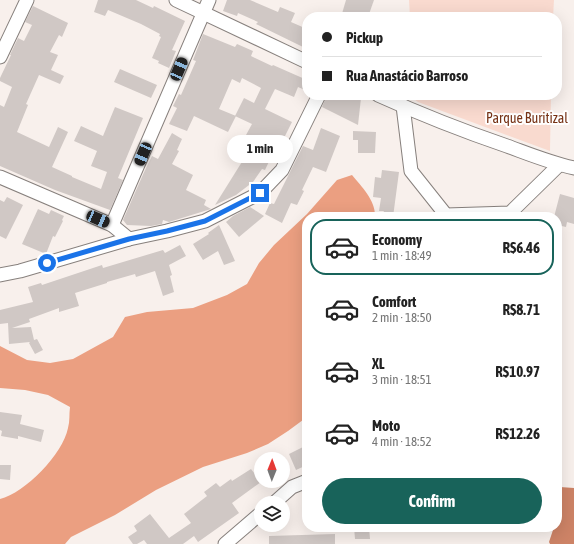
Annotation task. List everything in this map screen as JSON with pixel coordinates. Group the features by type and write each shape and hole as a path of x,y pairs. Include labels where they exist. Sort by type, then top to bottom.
{"street":[{"path":"0,57 27,0"},
{"path":"176,0 302,60"},
{"path":"112,225 209,0"},
{"path":"0,275 20,271 129,239 205,221 260,193 282,170 317,100"},
{"path":"389,100 481,137 574,168"},
{"path":"403,106 411,171 442,212"},
{"path":"511,212 559,164"},
{"path":"0,177 112,225 129,239"},
{"path":"282,496 292,487 302,483"},
{"path":"224,544 254,520"}],"green space":[{"path":"409,0 554,0 553,12 410,12"},
{"name":"Parque Buritizal","path":"415,100 551,100 550,151"}],"shaded area":[{"path":"352,175 371,200 375,212 309,212 337,180"},
{"path":"302,219 302,421 268,444 247,453 203,467 156,490 115,515 71,537 65,544 0,544 0,499 10,495 31,481 51,460 65,438 69,425 70,407 48,395 25,390 0,388 0,346 27,360 50,363 73,359 113,337 125,317 147,312 193,308 227,295 247,284 259,263 274,245"},
{"path":"562,487 574,488 574,544 550,544 549,542 552,532 562,532"}],"building":[{"path":"98,0 136,0 153,8 154,6 185,21 172,50 176,51 169,68 158,63 159,61 152,58 161,37 159,36 160,34 108,10 105,16 94,12"},
{"path":"227,0 250,0 278,12 280,7 295,13 291,22 302,27 302,47 256,24 258,22 238,13 237,16 223,11"},
{"path":"346,0 374,0 370,12 342,12"},
{"path":"33,6 68,23 62,37 59,35 50,52 58,55 51,70 64,76 60,84 39,75 26,104 28,105 17,132 49,147 58,127 68,132 52,167 101,189 107,172 91,166 97,151 74,141 81,126 103,136 115,107 143,118 118,178 123,180 110,210 55,190 0,166 0,105 4,107 12,87 0,81 0,78 18,38 24,41 32,25 25,22"},
{"path":"203,34 235,47 237,44 253,51 251,56 302,78 302,89 298,87 294,97 275,89 265,109 292,122 276,152 274,151 265,170 262,169 253,182 236,195 215,205 245,157 254,138 246,135 252,124 236,116 228,132 194,116 187,131 169,124 177,108 173,106 179,94 181,95 196,61 193,60","holes":["242,78 261,88 254,103 244,98 235,116 219,109 232,79 240,83"]},
{"path":"120,69 157,85 151,98 114,82"},
{"path":"325,100 361,100 358,125 322,107"},
{"path":"321,128 340,136 326,172 313,167 302,190 304,191 297,205 291,203 282,223 265,214 270,203 274,204 303,146 313,150"},
{"path":"353,131 376,132 375,153 358,153 358,140 353,140"},
{"path":"172,133 182,139 177,150 179,151 172,164 193,175 186,190 206,200 204,205 211,209 169,222 163,220 162,224 151,226 127,225 123,220 145,170 152,156 158,159"},
{"path":"382,170 399,172 394,212 379,211 381,198 373,197 375,177 381,178"},
{"path":"560,194 574,198 574,224 567,222 566,227 562,226 562,212 555,212"},
{"path":"7,197 23,205 6,239 0,236 0,200 4,202"},
{"path":"250,207 264,216 239,237 226,222 233,216"},
{"path":"38,209 49,214 51,210 64,216 55,237 53,236 46,254 22,244"},
{"path":"219,225 235,261 224,265 218,251 203,260 193,244 209,234 208,233"},
{"path":"180,245 186,256 169,265 174,292 163,296 155,271 136,277 135,274 107,282 75,293 79,306 59,312 59,308 29,319 30,322 12,328 31,327 34,340 37,339 43,350 35,354 29,343 30,342 9,344 8,323 0,324 0,310 33,302 28,287 41,283 42,285 102,265 103,268 163,250 165,253"},
{"path":"0,412 22,415 20,424 44,430 41,442 18,436 18,439 1,436 2,431 0,430"},
{"path":"302,448 302,467 296,470 290,454"},
{"path":"0,465 11,465 10,480 0,479"},
{"path":"251,469 254,473 254,487 232,503 239,513 198,542 194,536 183,544 147,544 144,540 137,544 133,544 128,537 137,531 134,526 150,514 169,538 191,523 184,514 207,496 204,492 216,483 220,487 231,479 232,481"},
{"path":"354,532 369,532 370,539 355,539"},
{"path":"335,534 335,544 269,544 269,536"}],"route":[{"path":"47,263 129,239 205,221 260,193"}]}
